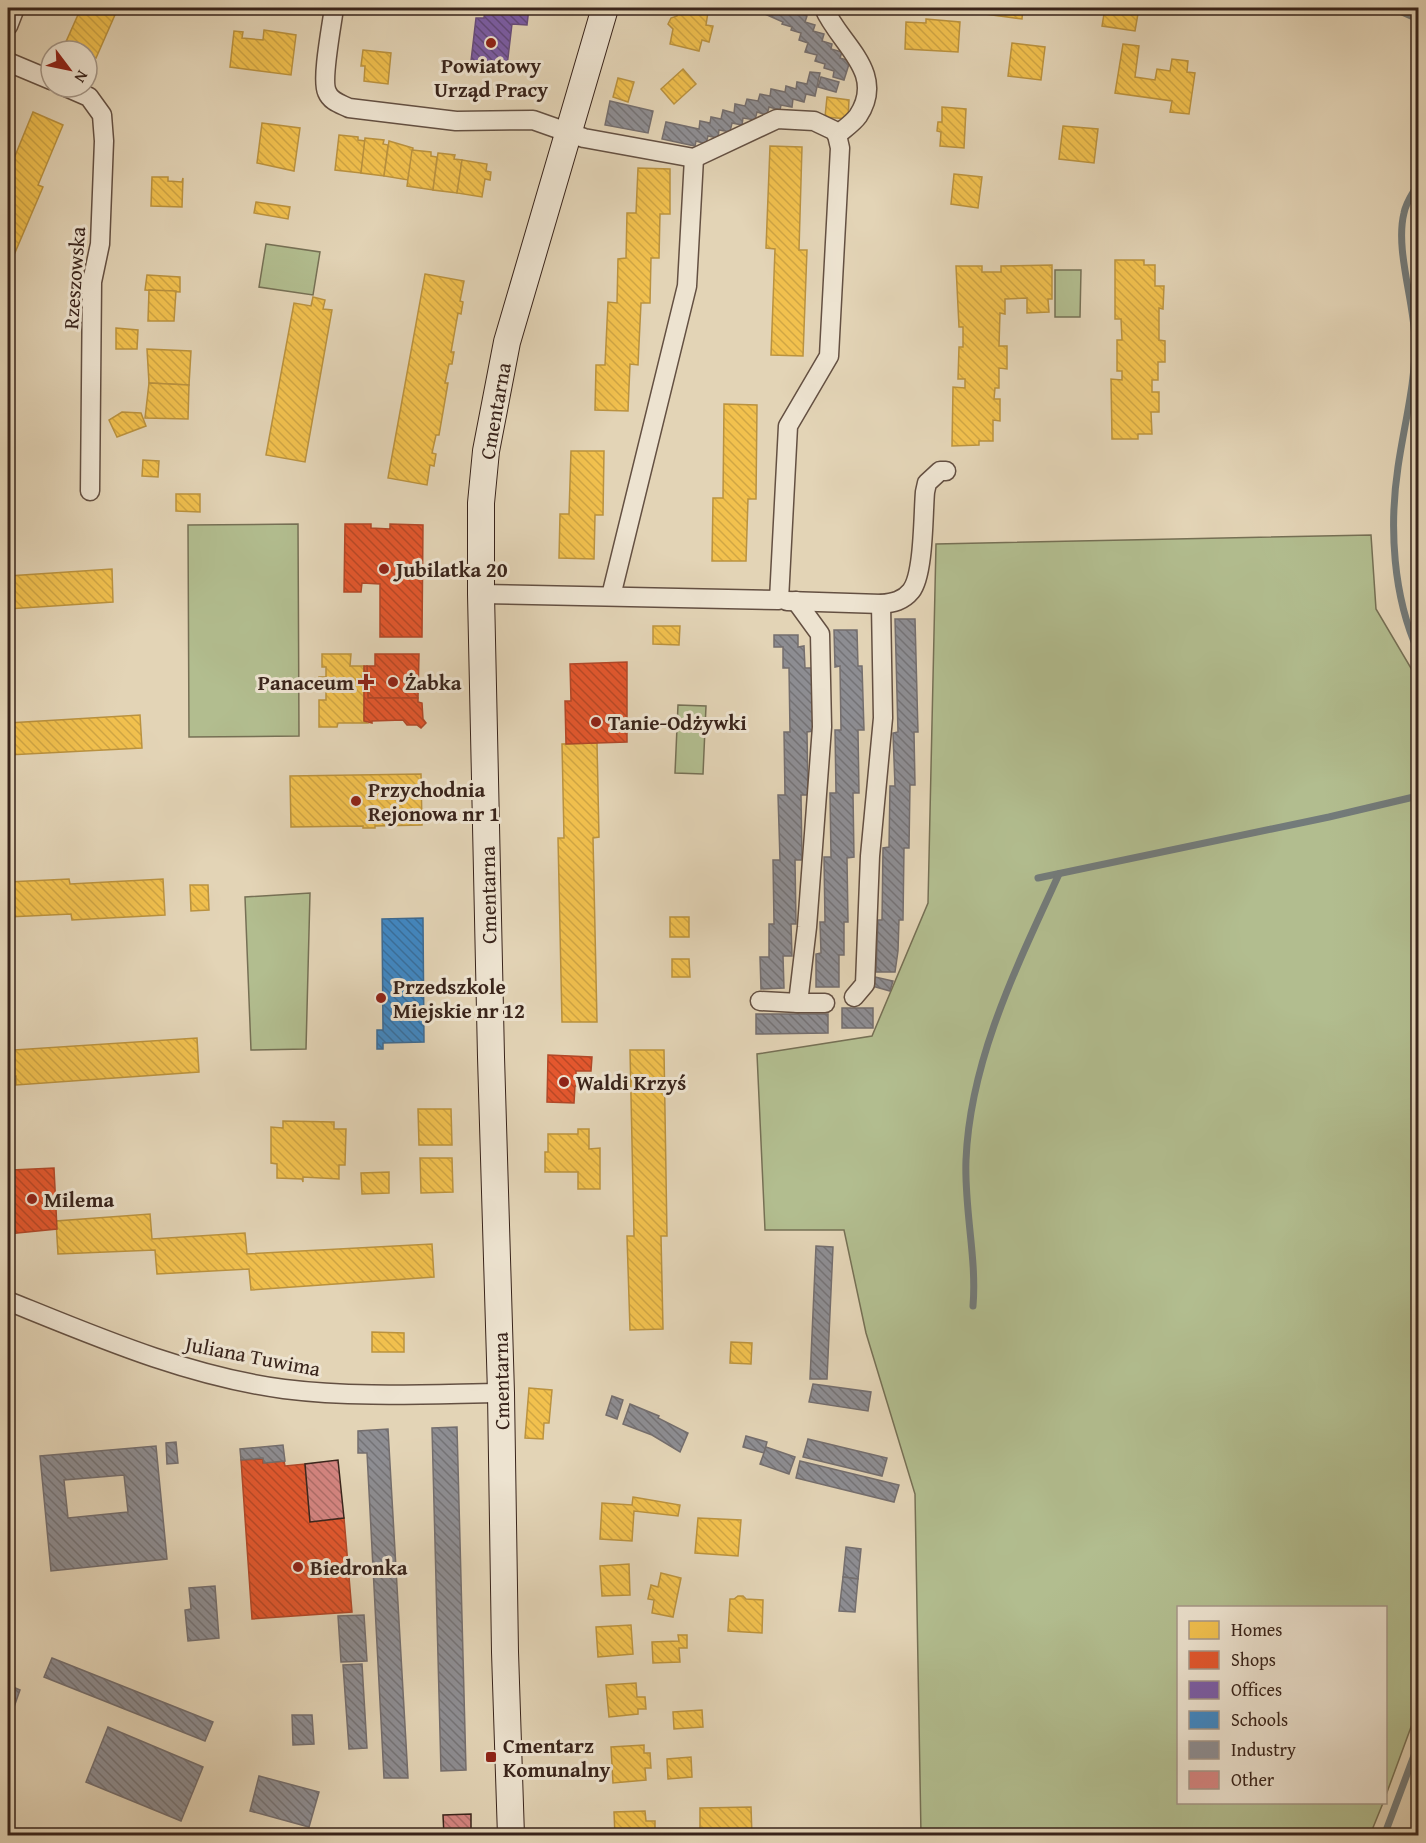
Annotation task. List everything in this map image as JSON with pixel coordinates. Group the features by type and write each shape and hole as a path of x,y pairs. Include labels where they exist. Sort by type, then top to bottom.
{"street":[{"path":"8,26 15,8"},
{"path":"334,8 326,91 334,101 350,108 456,121 533,120 584,138 694,158 777,119 814,121 833,129 837,135 840,148 829,356 788,426 788,601 820,634 822,728 807,927 798,1003"},
{"name":"Cmentarna","path":"511,1836 481,594 481,503 486,451 507,342 605,8"},
{"path":"824,8 829,20 863,65 866,79 866,100 857,117 837,135"},
{"path":"8,62 39,75"},
{"name":"Rzeszowska","path":"90,99 102,115 104,141 100,244 92,282 90,491"},
{"path":"611,596 687,286 694,158"},
{"path":"481,594 882,604 895,602 904,598 915,584 918,575 927,483 940,471 946,471"},
{"path":"854,997 865,984 870,856 883,718 882,604"},
{"path":"760,1001 825,1003"},
{"name":"Juliana Tuwima","path":"8,1300 125,1347 192,1370 281,1389 342,1395 501,1393"}],"green space":[{"path":"266,244 320,252 313,295 259,287"},
{"path":"1055,270 1081,270 1080,317 1055,317"},
{"path":"298,524 299,736 189,737 188,525"},
{"path":"1371,535 1376,609 1418,680 1418,1708 1387,1792 1387,1606 1177,1606 1177,1804 1383,1804 1370,1835 921,1835 915,1494 866,1333 844,1230 765,1230 757,1054 872,1036 928,903 936,544"},
{"path":"678,705 706,706 703,774 675,773"},
{"path":"310,893 306,1049 251,1050 245,897"}],"building: Homes":[{"path":"81,8 118,8 99,51 99,39 67,39"},
{"path":"678,8 708,12 706,25 713,26 709,42 702,40 699,51 670,44 673,29 668,24 671,18 677,16"},
{"path":"978,8 1023,8 1022,19 978,13"},
{"path":"1105,8 1139,8 1135,31 1102,26"},
{"path":"926,19 960,22 958,52 905,49 906,22 926,23"},
{"path":"264,30 296,35 291,75 230,67 234,31 243,32 242,38 263,40"},
{"path":"1012,43 1045,47 1041,80 1008,76"},
{"path":"1123,44 1139,46 1135,77 1155,80 1157,69 1170,71 1172,59 1188,61 1187,72 1195,73 1189,114 1170,112 1172,101 1115,93"},
{"path":"363,50 391,53 388,84 364,81 365,66 361,66"},
{"path":"683,69 696,84 674,104 661,89"},
{"path":"618,78 634,82 628,102 613,97"},
{"path":"827,97 849,100 848,119 825,117"},
{"path":"942,107 966,109 964,148 940,146 941,132 937,131 938,122 942,122"},
{"path":"33,112 63,125 38,185 43,187 8,269 8,185 12,174 8,173"},
{"path":"262,123 300,128 294,171 257,163"},
{"path":"1063,126 1098,129 1094,163 1059,159"},
{"path":"339,135 358,137 358,140 365,141 361,173 335,170"},
{"path":"365,138 384,140 383,144 388,145 384,176 361,173"},
{"path":"389,141 413,148 408,180 384,176"},
{"path":"770,146 802,147 799,250 807,250 803,356 771,355 775,249 766,248"},
{"path":"412,150 431,152 431,156 437,157 433,190 407,186"},
{"path":"438,153 455,155 454,159 462,160 457,193 433,190"},
{"path":"462,160 487,164 486,171 491,172 490,180 485,179 482,197 457,193"},
{"path":"638,168 670,169 670,214 660,214 659,258 651,258 650,303 641,303 638,365 630,364 628,411 595,410 596,365 605,365 608,302 617,303 618,259 626,258 627,213 636,213"},
{"path":"954,174 982,177 978,208 951,204"},
{"path":"152,177 168,177 168,181 182,182 183,178 182,207 151,206"},
{"path":"256,202 290,207 288,219 254,213"},
{"path":"1115,260 1144,260 1144,265 1155,265 1155,286 1164,286 1163,309 1159,308 1159,340 1165,341 1165,362 1158,362 1158,380 1152,380 1152,392 1159,392 1159,412 1151,412 1152,434 1138,434 1138,439 1112,439 1111,379 1122,380 1122,371 1117,371 1117,340 1122,340 1121,319 1115,319"},
{"path":"1052,265 1052,299 1048,299 1049,312 1027,313 1027,298 1005,299 1005,314 1000,313 999,346 1007,346 1007,369 999,368 999,388 995,388 994,399 1000,399 1000,421 993,420 993,441 979,441 979,445 952,446 953,387 965,388 965,379 958,379 959,347 963,347 963,327 959,327 956,266 982,266 982,272 1001,272 1001,266"},
{"path":"425,274 464,281 460,301 463,302 461,314 458,313 451,352 454,352 452,364 449,364 445,383 448,383 439,435 436,435 432,453 436,454 434,466 430,465 427,485 388,478"},
{"path":"147,275 180,277 180,292 145,290"},
{"path":"149,290 176,291 174,321 148,321"},
{"path":"313,297 325,300 323,309 332,310 305,462 266,455 294,303 311,306"},
{"path":"116,328 138,330 137,349 116,349"},
{"path":"147,349 191,351 189,385 149,383"},
{"path":"149,383 189,385 188,419 145,418"},
{"path":"724,404 757,405 756,499 748,499 746,561 712,561 713,498 723,498"},
{"path":"122,412 141,413 146,426 117,437 109,420"},
{"path":"571,451 604,451 603,515 595,515 594,559 559,558 560,514 569,514"},
{"path":"143,460 159,461 158,477 142,476"},
{"path":"176,494 200,494 200,512 176,511"},
{"path":"112,569 113,602 8,609 8,576"},
{"path":"653,626 680,626 679,645 653,644"},
{"path":"322,654 351,654 350,666 364,666 364,721 367,723 338,723 337,727 319,727 319,700 326,700 326,690 319,690 319,677 326,677 326,667 322,667"},
{"path":"140,715 142,748 8,755 8,723"},
{"path":"597,743 599,837 593,838 597,1022 562,1022 558,838 564,838 562,744"},
{"name":"Przychodnia Rejonowa nr 1","path":"421,774 422,825 375,826 375,828 363,828 363,826 291,827 290,776"},
{"path":"69,879 70,884 163,879 165,915 72,920 71,914 8,917 8,882"},
{"path":"190,885 208,885 209,910 191,911"},
{"path":"670,917 689,917 689,937 670,937"},
{"path":"672,959 689,959 690,977 672,977"},
{"path":"197,1038 199,1072 16,1085 16,1076 8,1077 8,1043 14,1043 14,1050"},
{"path":"630,1050 664,1050 667,1236 661,1236 663,1329 630,1330 627,1236 634,1236"},
{"path":"418,1109 451,1109 452,1145 419,1145"},
{"path":"283,1121 334,1122 334,1129 346,1129 345,1165 339,1165 339,1179 303,1177 303,1182 302,1179 277,1178 277,1164 271,1163 271,1127 283,1128"},
{"path":"578,1129 589,1129 589,1149 600,1148 600,1189 578,1189 578,1172 545,1172 548,1134 578,1134"},
{"path":"420,1158 452,1158 453,1192 421,1193"},
{"path":"389,1172 389,1193 362,1194 361,1173"},
{"path":"150,1214 152,1239 245,1233 247,1254 432,1244 434,1277 251,1290 249,1269 157,1274 155,1250 58,1254 56,1221"},
{"path":"372,1332 404,1333 404,1352 372,1352"},
{"path":"731,1342 752,1343 751,1364 730,1363"},
{"path":"529,1388 552,1390 549,1423 544,1423 543,1439 525,1438"},
{"path":"633,1497 680,1505 678,1516 634,1511 632,1541 600,1539 602,1503 632,1505"},
{"path":"698,1518 741,1520 738,1556 695,1553"},
{"path":"629,1564 630,1595 602,1596 600,1566"},
{"path":"661,1573 681,1578 673,1617 652,1613 654,1600 648,1599 651,1585 658,1587"},
{"path":"738,1596 763,1600 762,1633 728,1631 730,1599"},
{"path":"631,1625 633,1654 598,1657 596,1627"},
{"path":"678,1635 687,1635 687,1648 679,1648 680,1662 653,1663 652,1642 679,1641"},
{"path":"636,1683 637,1697 645,1697 646,1709 638,1709 638,1714 609,1717 606,1685"},
{"path":"702,1710 703,1727 674,1729 673,1712"},
{"path":"644,1745 644,1753 650,1753 651,1768 645,1768 646,1780 613,1783 611,1747"},
{"path":"691,1757 692,1777 668,1779 667,1759"},
{"path":"751,1807 752,1836 700,1836 700,1808"},
{"path":"645,1811 646,1821 655,1821 655,1832 646,1832 646,1836 615,1836 614,1812"}],"building: Shops":[{"name":"Jubilatka 20","path":"345,524 371,524 371,528 390,529 390,524 423,525 422,637 380,637 380,584 362,583 361,592 344,592"},
{"name":"Żabka","path":"375,654 419,654 418,698 368,698 367,666 375,666"},
{"name":"Tanie-Odżywki","path":"627,662 627,742 566,744 565,701 571,701 570,664"},
{"name":"Panaceum","path":"364,666 367,666 368,698 418,698 418,702 422,703 423,719 426,723 421,728 417,725 407,725 403,720 372,721 372,723 364,721"},
{"name":"Waldi Krzyś","path":"548,1055 592,1057 591,1071 576,1071 576,1077 581,1078 581,1086 575,1086 574,1103 547,1102"},
{"name":"Milema","path":"54,1168 57,1229 8,1234 8,1176 13,1176 12,1170"},
{"name":"Biedronka","path":"263,1459 263,1463 284,1461 285,1466 305,1464 310,1522 344,1518 352,1612 252,1619 241,1460"}],"building: Offices":[{"name":"Powiatowy Urząd Pracy","path":"485,8 529,8 527,25 512,24 507,66 471,61 476,18 484,18"}],"building: Schools":[{"path":"423,918 424,1042 383,1043 383,1049 377,1049 377,1030 383,1030 382,919"}],"building: Industry":[{"path":"767,8 798,8 797,12 807,16 805,22 815,25 813,31 824,34 822,41 832,44 831,49 842,52 840,58 850,61 844,80 833,77 834,71 824,68 825,64 815,61 817,55 805,52 808,43 799,40 801,33 791,30 792,27 765,14"},
{"path":"810,72 820,73 815,96 806,94 804,102 793,99 792,107 781,105 780,110 769,107 767,115 757,112 755,120 743,118 742,125 732,123 730,132 719,130 718,138 708,136 706,144 696,141 695,146 662,139 666,122 699,129 700,121 710,123 711,117 721,119 723,110 734,113 735,104 745,106 747,99 758,101 760,94 770,96 771,89 785,92 786,86 796,89 797,82 807,84"},
{"path":"821,77 839,82 836,92 818,87"},
{"path":"610,101 653,111 648,133 605,125"},
{"path":"895,619 915,619 918,732 914,732 915,785 910,785 909,848 904,848 903,920 899,920 895,972 876,972 878,920 882,920 883,848 889,847 890,786 895,786 893,733 898,732"},
{"path":"834,630 857,630 858,666 862,666 864,730 858,730 859,793 853,793 854,857 847,858 848,922 844,922 844,955 839,955 839,987 816,987 816,954 821,953 820,922 825,922 824,857 831,857 830,793 836,793 835,730 841,730 840,666 835,667"},
{"path":"774,635 798,635 798,647 804,646 805,668 812,668 813,731 807,732 808,795 801,795 802,860 795,860 796,924 791,924 792,956 783,956 784,988 761,989 760,957 769,957 769,924 774,924 773,860 780,860 778,795 785,795 784,732 790,732 789,668 783,668 783,647 774,647"},
{"path":"875,977 893,981 890,991 872,986"},
{"path":"842,1008 873,1008 873,1028 842,1028"},
{"path":"756,1014 828,1014 828,1033 756,1034"},
{"path":"816,1246 833,1247 827,1379 810,1379"},
{"path":"813,1384 871,1392 868,1411 809,1402"},
{"path":"612,1396 623,1400 617,1419 606,1415"},
{"path":"630,1404 659,1416 658,1418 688,1433 680,1452 652,1435 623,1424"},
{"path":"457,1427 466,1770 441,1771 432,1428"},
{"path":"388,1429 408,1778 384,1778 367,1453 358,1453 358,1431"},
{"path":"746,1436 767,1442 764,1453 743,1447"},
{"path":"808,1439 887,1458 882,1476 803,1457"},
{"path":"176,1442 178,1463 167,1464 166,1443"},
{"path":"283,1445 285,1461 264,1463 263,1458 241,1460 240,1449"},
{"path":"156,1446 167,1559 51,1571 40,1456","holes":["124,1475 128,1512 68,1518 64,1480"]},
{"path":"766,1447 795,1457 789,1474 760,1464"},
{"path":"800,1461 899,1485 894,1502 796,1478"},
{"path":"846,1547 861,1549 858,1579 843,1577"},
{"path":"843,1577 858,1579 855,1612 839,1611"},
{"path":"215,1586 219,1638 188,1641 185,1610 191,1609 189,1588"},
{"path":"364,1615 367,1661 341,1662 338,1616"},
{"path":"52,1658 213,1722 205,1741 44,1677"},
{"path":"362,1664 367,1748 349,1749 343,1665"},
{"path":"8,1685 20,1690 14,1707 8,1705"},
{"path":"292,1715 312,1715 314,1744 293,1745"},
{"path":"108,1727 203,1767 181,1821 86,1782"},
{"path":"259,1776 319,1792 309,1827 250,1811"}],"building: Other":[{"path":"338,1460 344,1518 310,1522 305,1464"},
{"path":"471,1814 471,1829 478,1829 479,1836 444,1836 443,1815"}],"waterway":[{"path":"1393,8 1418,19"},
{"path":"1418,184 1406,205 1402,227 1403,259 1414,325 1415,356 1412,388 1400,451 1394,513 1398,584 1418,651"},
{"path":"1038,878 1418,796"},
{"path":"973,1306 974,1288 966,1160 969,1122 976,1085 986,1049 1013,977 1059,874"},
{"path":"1384,1836 1418,1745"}],"place":[{"name":"Powiatowy Urząd Pracy","path":"491,43"},
{"name":"Jubilatka 20","path":"384,569"},
{"name":"Panaceum","path":"366,682"},
{"name":"Żabka","path":"393,682"},
{"name":"Tanie-Odżywki","path":"596,722"},
{"name":"Przychodnia Rejonowa nr 1","path":"356,801"},
{"name":"Przedszkole Miejskie nr 12","path":"381,998"},
{"name":"Waldi Krzyś","path":"564,1082"},
{"name":"Milema","path":"32,1199"},
{"name":"Biedronka","path":"298,1567"},
{"name":"Cmentarz Komunalny","path":"491,1757"}]}
